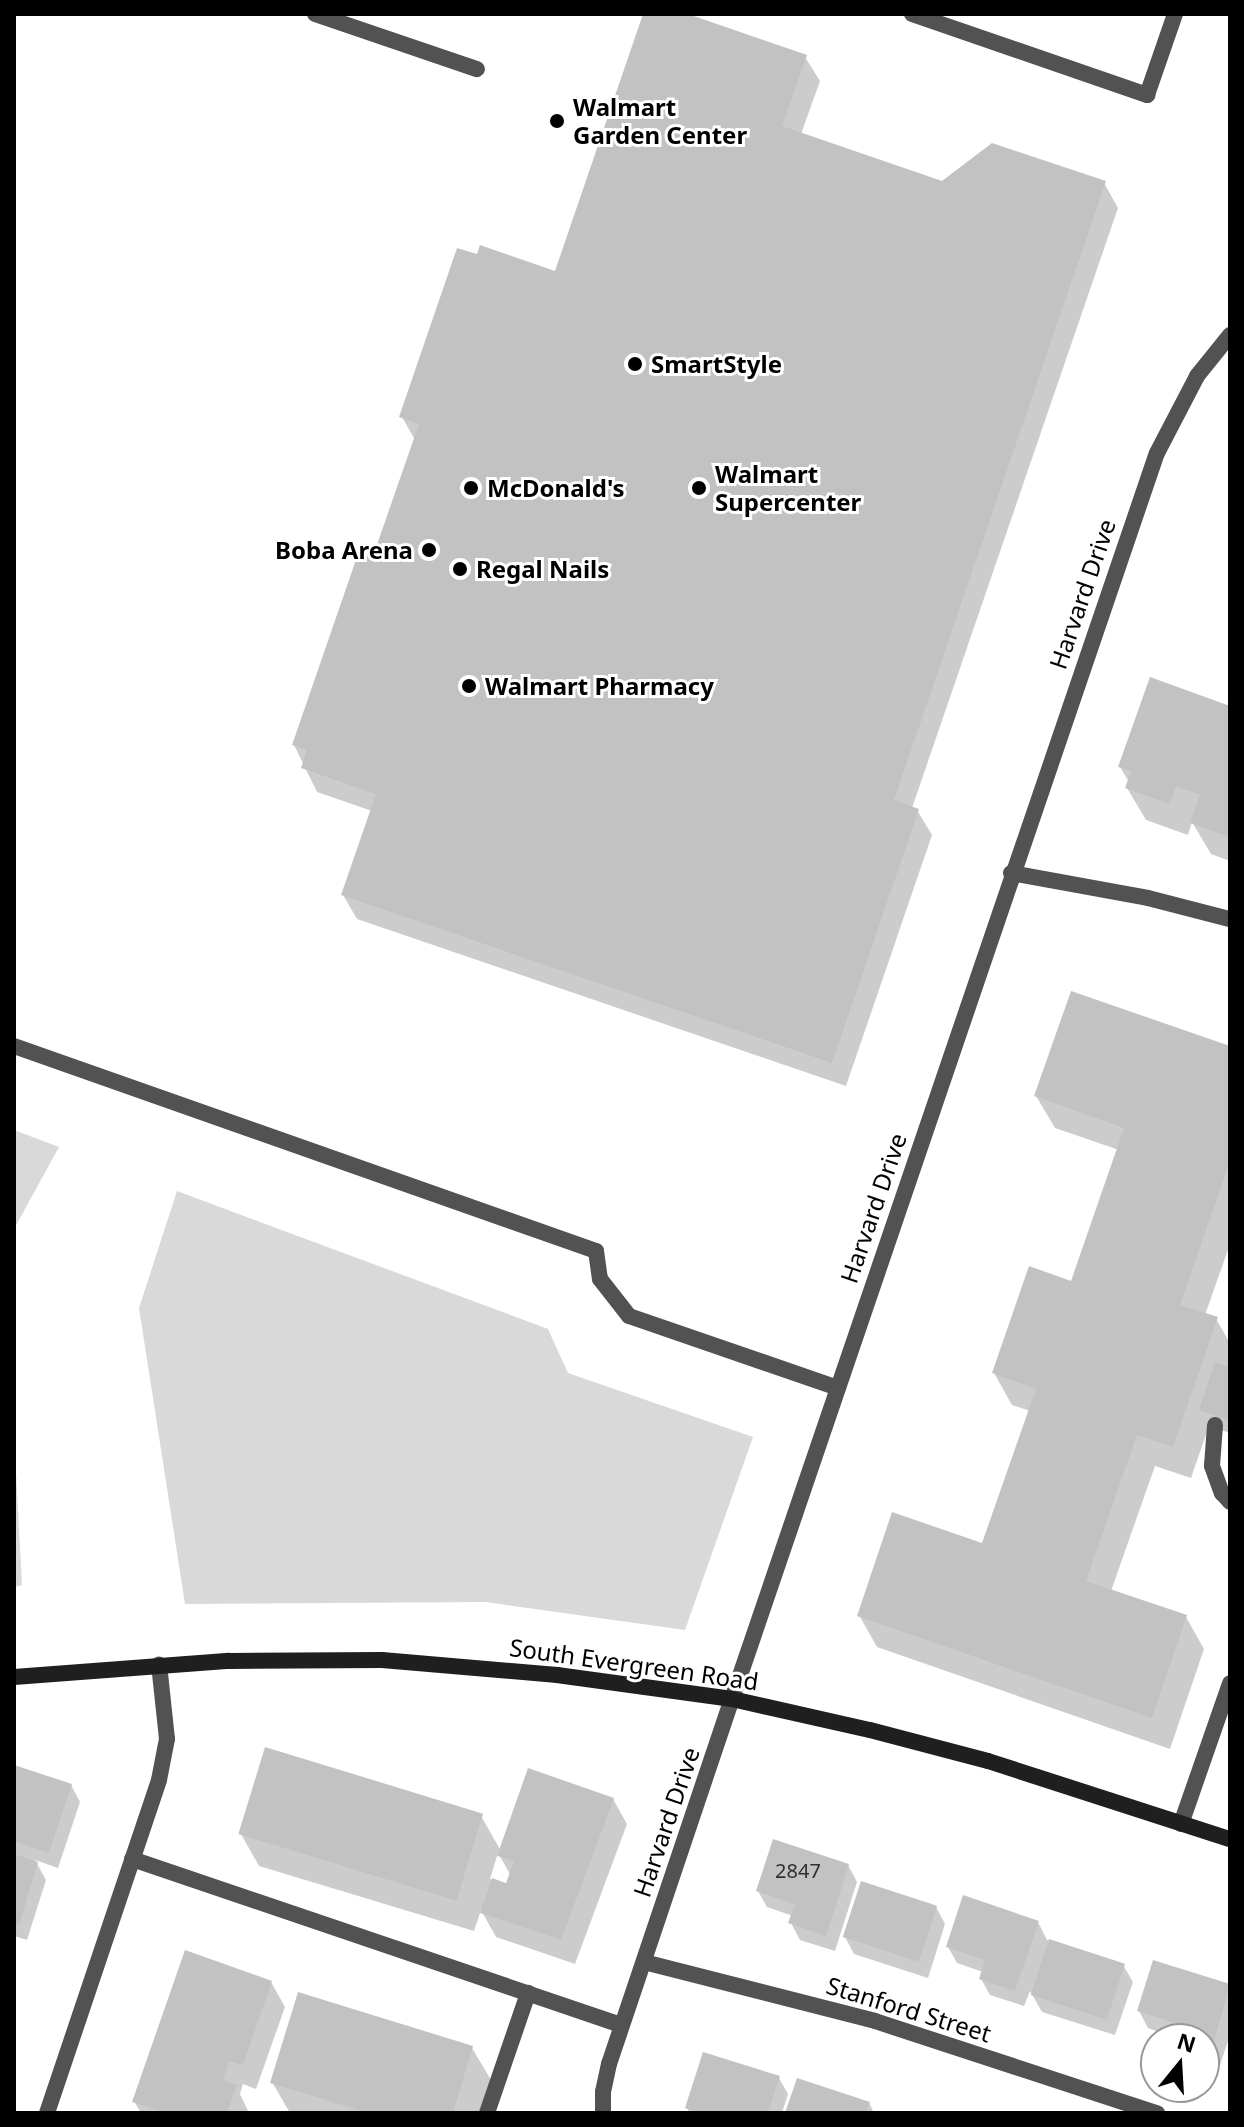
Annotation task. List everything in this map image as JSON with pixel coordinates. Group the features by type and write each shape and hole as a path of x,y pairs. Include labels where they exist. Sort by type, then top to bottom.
{"main road":[{"name":"South Evergreen Road","path":"14,1677 159,1664 382,1660 557,1675 732,1699 988,1761 1230,1839"}],"street":[{"path":"315,14 477,69"},
{"path":"912,14 1147,95 1175,14"},
{"name":"Harvard Drive","path":"603,2113 603,2092 621,2025 1011,873 1157,453 1197,376 1230,335"},
{"path":"1011,873 1148,898 1230,919"},
{"path":"14,1046 596,1251 600,1279 629,1316 838,1388"},
{"path":"1215,1425 1212,1466 1222,1493 1230,1502"},
{"path":"47,2113 159,1780 167,1739 159,1664"},
{"path":"1181,1824 1224,1718 1230,1683"},
{"path":"132,1859 621,2025"},
{"name":"Stanford Street","path":"644,1962 875,2021 1157,2113"},
{"path":"487,2113 528,1993"}],"shaded area":[{"path":"14,1130 59,1147 14,1229"},
{"path":"177,1191 548,1329 568,1373 753,1437 685,1630 485,1602 185,1604 139,1308"},
{"path":"14,1435 22,1585 14,1587"}],"building":[{"name":"Walmart Supercenter","path":"643,14 688,14 807,55 782,126 942,181 992,143 1106,181 894,800 919,809 832,1063 341,895 376,794 301,768 307,750 292,745 359,551 373,556 419,424 399,417 457,248 477,254 480,245 555,271"},
{"path":"1150,677 1230,706 1230,837 1190,823 1200,795 1176,786 1170,804 1125,788 1131,771 1118,767"},
{"path":"1071,991 1230,1046 1230,1161 1180,1305 1218,1317 1173,1447 1137,1435 1086,1581 1187,1615 1152,1718 857,1616 892,1512 982,1543 1036,1389 992,1373 1029,1266 1071,1281 1124,1128 1034,1096"},
{"path":"1215,1362 1230,1367 1230,1421 1199,1410"},
{"path":"265,1747 483,1814 456,1901 238,1834"},
{"path":"14,1765 72,1784 49,1853 14,1841"},
{"path":"528,1768 614,1798 561,1940 480,1913 492,1878 506,1883 514,1861 497,1856"},
{"path":"773,1839 849,1864 826,1936 788,1923 795,1904 756,1891"},
{"path":"14,1854 38,1862 19,1925 14,1923"},
{"path":"861,1881 937,1906 919,1962 843,1937"},
{"path":"963,1895 1039,1921 1015,1991 979,1979 985,1960 946,1947"},
{"path":"1049,1939 1125,1964 1107,2020 1031,1995"},
{"path":"185,1950 272,1981 243,2065 229,2061 223,2080 237,2085 227,2113 165,2113 132,2102"},
{"path":"1153,1960 1230,1984 1219,2023 1176,2023 1137,2011"},
{"path":"298,1992 473,2046 453,2113 369,2113 270,2083"},
{"path":"703,2052 780,2076 768,2113 700,2113 685,2108"},
{"path":"797,2078 870,2102 866,2113 785,2113"}],"place":[{"name":"Walmart Garden Center","path":"557,121"},
{"name":"SmartStyle","path":"635,364"},
{"name":"McDonald's","path":"471,488"},
{"name":"Walmart Supercenter","path":"699,488"},
{"name":"Boba Arena","path":"429,550"},
{"name":"Regal Nails","path":"460,569"},
{"name":"Walmart Pharmacy","path":"469,686"}]}
